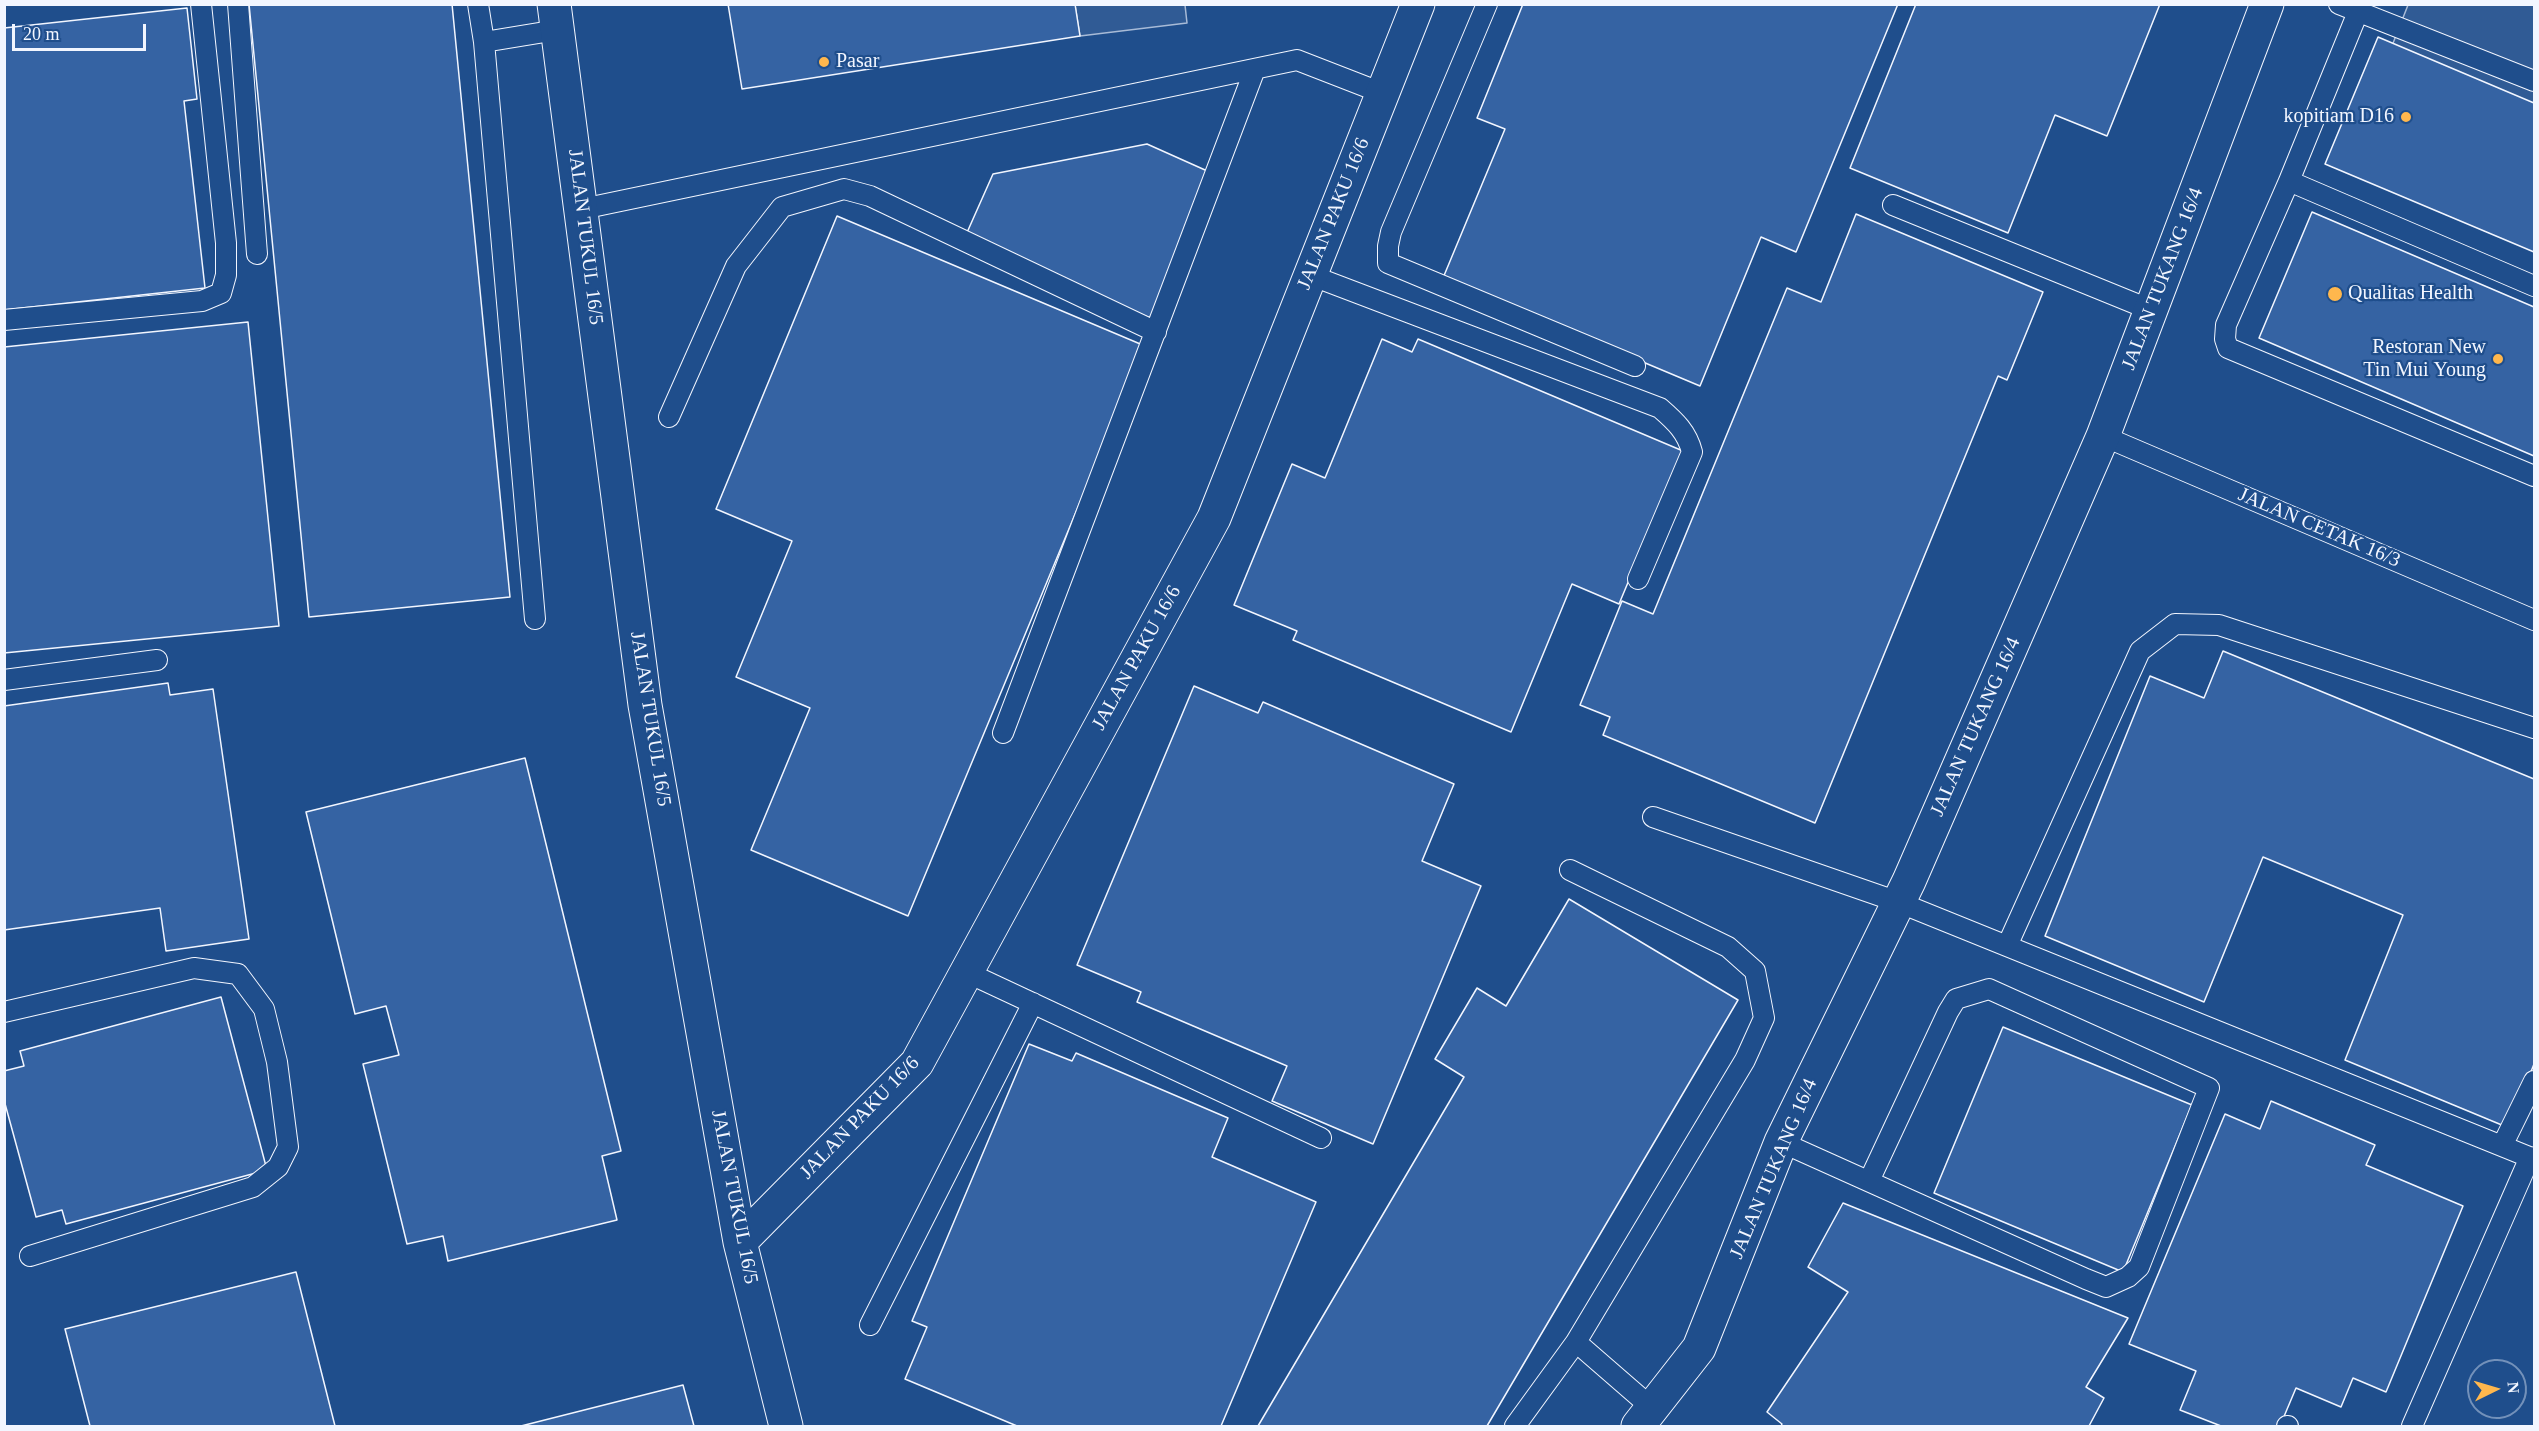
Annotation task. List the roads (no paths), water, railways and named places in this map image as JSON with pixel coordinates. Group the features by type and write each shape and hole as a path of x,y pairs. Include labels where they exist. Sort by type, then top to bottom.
{"street":[{"name":"JALAN PAKU 16/6","path":"740,1242 917,1063 1214,518 1418,4"},
{"name":"JALAN TUKANG 16/4","path":"1645,1418 1699,1348 1781,1142 1898,902 2103,436 2267,4"},
{"name":"JALAN TUKUL 16/5","path":"556,17 645,705 740,1242 786,1426"}],"lane":[{"path":"4,320 202,301 221,293 226,275 226,243 201,4"},
{"path":"238,4 256,254"},
{"path":"478,4 484,42 534,619"},
{"path":"1487,4 1391,232 1388,263 1635,366"},
{"path":"2339,4 2535,81"},
{"path":"2358,12 2289,181 2226,325 2225,339 2229,348 2535,476"},
{"path":"484,42 556,17"},
{"path":"582,209 1297,60 1382,93"},
{"path":"1003,733 1255,69"},
{"path":"2289,181 2535,286"},
{"path":"669,417 736,266 782,207 844,189 870,196 1156,332"},
{"path":"1893,205 2151,310"},
{"path":"1310,275 1660,408 1689,439 1692,452 1638,579"},
{"name":"JALAN CETAK 16/3","path":"2103,436 2535,620"},
{"path":"2007,946 2140,651 2175,624 2220,625 2535,728"},
{"path":"4,680 157,660"},
{"path":"1653,817 1898,902 2532,1158 2412,1426"},
{"path":"1515,1426 1576,1342 1746,1060 1764,1018 1755,970 1728,947 1570,870"},
{"path":"4,1012 194,968 238,974 264,1009 277,1062 288,1147 278,1167 253,1187 30,1256"},
{"path":"966,972 1320,1138"},
{"path":"1781,1142 2106,1287 2128,1277 2139,1267 2209,1088 1989,989 1970,994 1956,999 1948,1012 1869,1181"},
{"path":"870,1325 1033,1003"},
{"path":"2502,1146 2535,1081"},
{"path":"1576,1342 1645,1418"}],"place":[{"name":"Pasar","path":"824,62"},
{"name":"kopitiam D16","path":"2406,117"},
{"name":"Qualitas Health","path":"2335,294"},
{"name":"Restoran New Tin Mui Young","path":"2498,359"}]}
